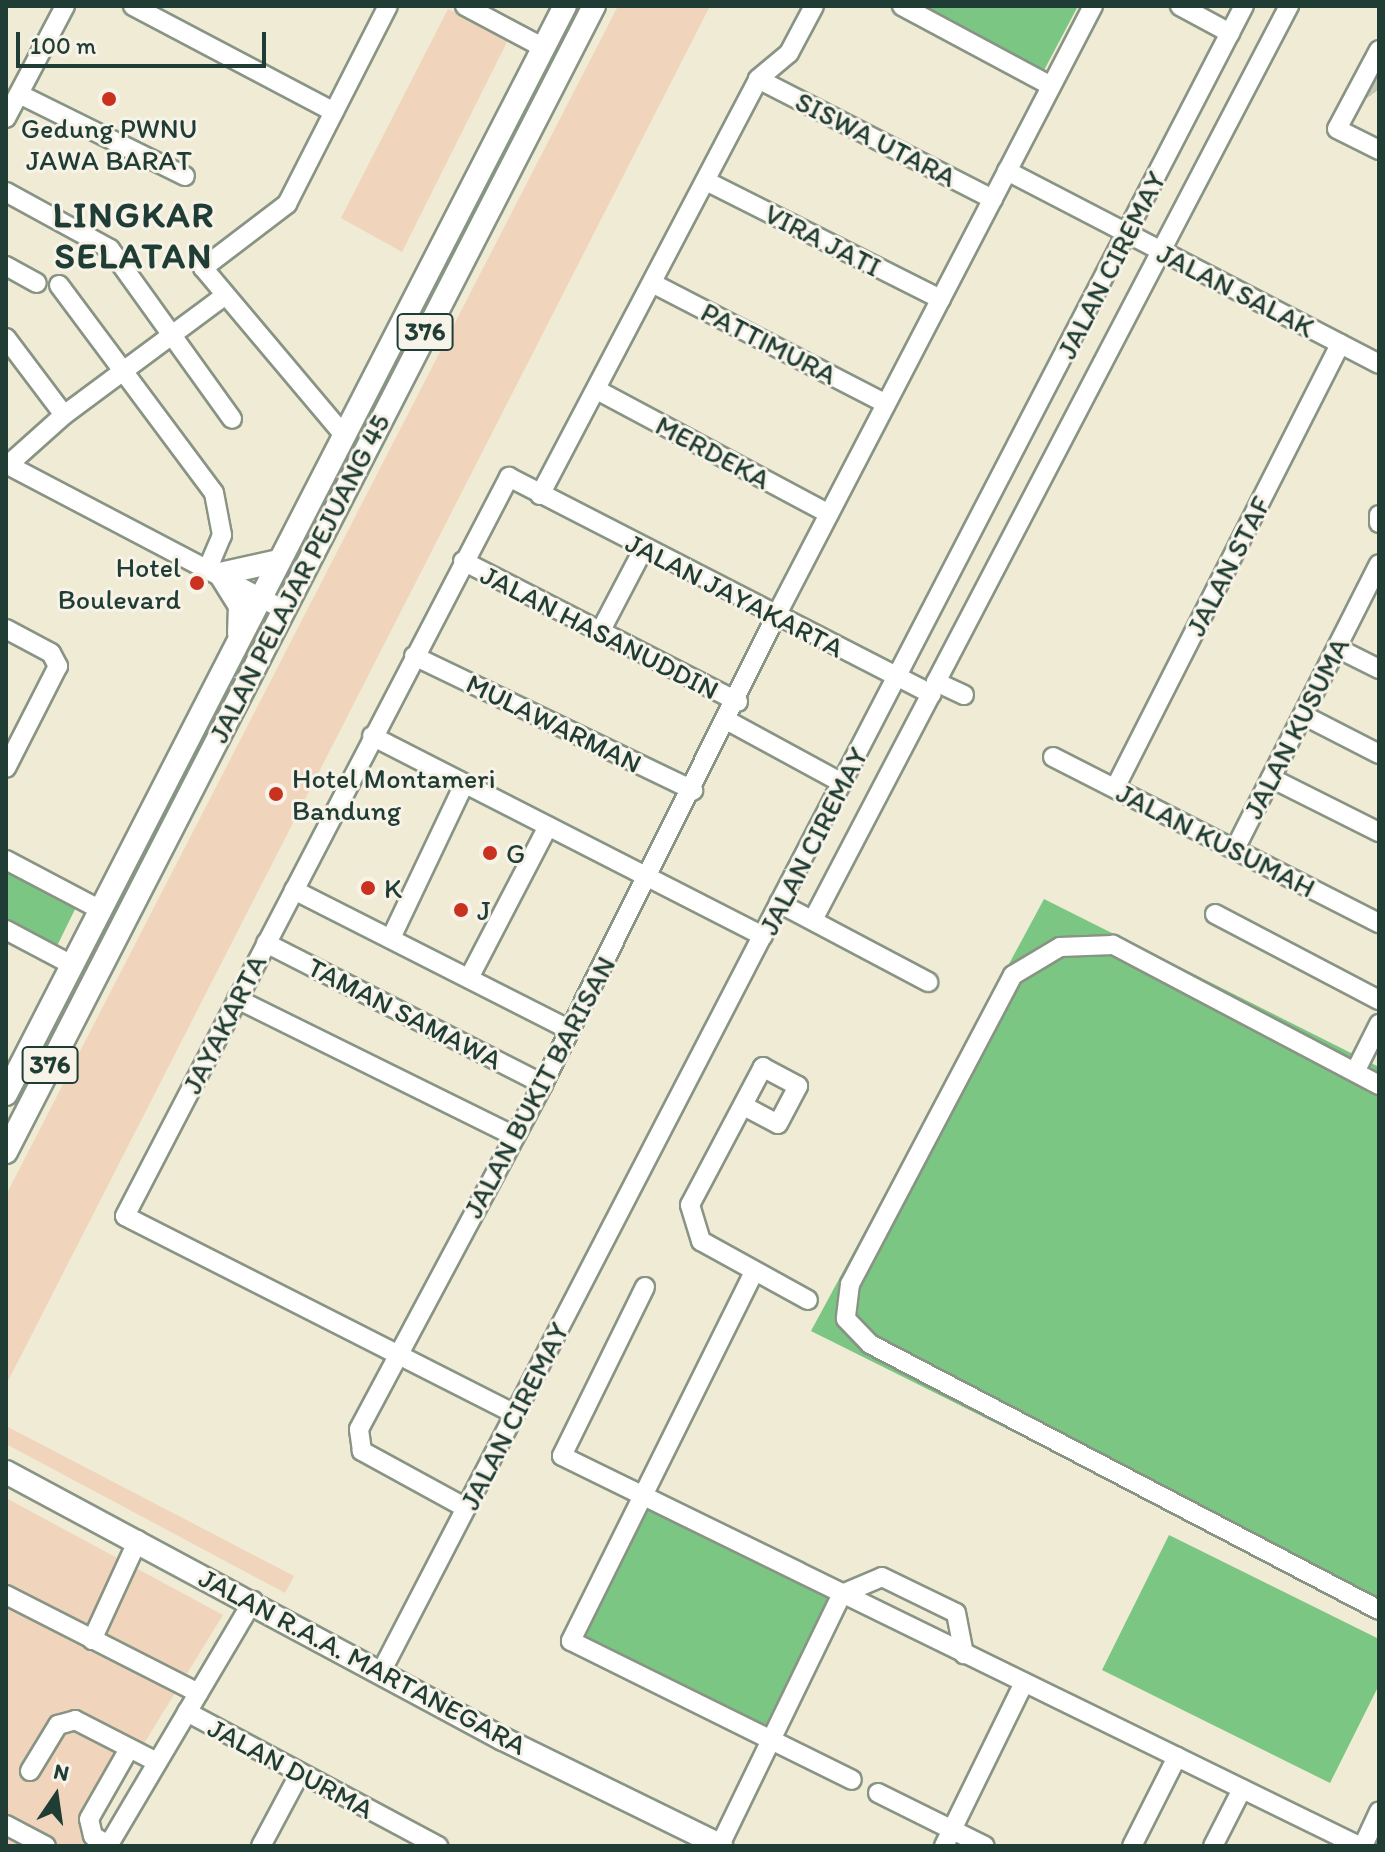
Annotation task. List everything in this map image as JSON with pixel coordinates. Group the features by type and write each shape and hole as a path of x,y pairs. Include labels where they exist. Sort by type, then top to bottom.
{"main road":[{"name":"JALAN PELAJAR PEJUANG 45","path":"6,1094 565,6"},
{"name":"JALAN PELAJAR PEJUANG 45","path":"6,1152 594,6"},
{"path":"237,642 240,606 214,571 278,561"},
{"name":"JALAN R.A.A. MARTANEGARA","path":"6,1472 253,1601 380,1674 721,1846"}],"street":[{"path":"6,118 65,6"},
{"path":"133,6 334,112"},
{"path":"343,434 204,271 205,262 287,204 388,6"},
{"path":"465,6 544,48"},
{"path":"540,495 758,79 789,53 814,6"},
{"path":"902,6 1051,86"},
{"name":"JALAN BUKIT BARISAN","path":"466,1508 362,1451 359,1429 543,1084 738,702 776,616 1093,6"},
{"path":"1180,6 1230,33"},
{"name":"JALAN CIREMAY","path":"380,1674 1244,6"},
{"name":"JALAN CIREMAY","path":"964,695 936,682 1289,6"},
{"path":"1379,50 1337,129 1379,150"},
{"name":"SISWA UTARA","path":"758,79 993,199"},
{"path":"19,94 185,176"},
{"name":"JALAN SALAK","path":"1007,171 1379,364"},
{"name":"VIRA JATI","path":"706,181 941,299"},
{"path":"6,192 110,249 232,419"},
{"path":"6,266 37,283"},
{"name":"PATTIMURA","path":"652,283 886,404"},
{"path":"59,285 214,493 222,535 214,571"},
{"path":"224,296 64,415 7,465 282,609"},
{"path":"6,338 64,415"},
{"name":"JALAN STAF","path":"1115,788 1340,344"},
{"name":"MERDEKA","path":"597,390 829,514"},
{"name":"JAYAKARTA","path":"515,1414 125,1216 509,477 540,495"},
{"name":"JALAN JAYAKARTA","path":"540,495 931,694"},
{"path":"1379,515 1379,523"},
{"path":"600,632 644,548"},
{"name":"JALAN HASANUDDIN","path":"463,561 738,702"},
{"name":"JALAN KUSUMA","path":"1235,849 1337,648 1374,588 1379,564"},
{"path":"6,629 51,653 58,666 12,740 6,768"},
{"path":"1337,648 1379,669"},
{"name":"MULAWARMAN","path":"414,656 693,790"},
{"name":"JALAN CIREMAY","path":"813,920 931,694"},
{"path":"1303,715 1379,754"},
{"path":"728,721 842,783"},
{"path":"372,736 763,936"},
{"name":"JALAN KUSUMAH","path":"1053,757 1379,923"},
{"path":"1271,778 1379,832"},
{"path":"391,938 464,784"},
{"path":"469,978 548,826"},
{"path":"6,860 101,910"},
{"path":"294,890 570,1030"},
{"path":"779,903 928,982"},
{"path":"1215,914 1379,1000"},
{"path":"6,930 72,965"},
{"name":"TAMAN SAMAWA","path":"266,943 543,1084"},
{"path":"1379,1085 1113,945 1060,947 1034,959 1013,975 857,1271 846,1319 870,1344 1379,1610"},
{"path":"237,999 514,1136"},
{"path":"1355,1072 1379,1024"},
{"path":"744,1106 690,1205 701,1241 808,1300"},
{"path":"754,1272 571,1641 852,1780"},
{"path":"645,1287 562,1456 1361,1846 1379,1812"},
{"path":"92,1640 138,1540"},
{"path":"721,1846 842,1594 882,1577 932,1601 956,1613 964,1654"},
{"path":"6,1595 198,1693"},
{"path":"129,1749 89,1819 93,1836 108,1846 253,1601"},
{"path":"948,1838 1024,1683"},
{"name":"JALAN DURMA","path":"187,1712 435,1845"},
{"path":"30,1771 66,1722 75,1720 157,1762"},
{"path":"1132,1846 1177,1757"},
{"path":"263,1845 300,1773"},
{"path":"1213,1846 1242,1789"},
{"path":"878,1793 948,1838 985,1846"},
{"path":"6,1825 46,1846"}],"shaded area":[{"path":"618,6 710,6 6,1385 6,1195"},
{"path":"448,9 509,38 402,252 341,218"},
{"path":"6,1426 294,1576 285,1593 6,1444"},
{"path":"6,1498 223,1615 81,1846 6,1846"}],"green space":[{"path":"906,6 1078,6 1041,76"},
{"path":"6,855 83,893 56,948 6,922"},
{"path":"1044,899 1379,1067 1379,1614 811,1331"},
{"path":"650,1507 834,1596 770,1728 582,1636"},
{"path":"1169,1535 1379,1639 1379,1685 1330,1783 1102,1670"}],"tunnel":[{"path":"1364,78 1379,99"}],"place":[{"name":"Gedung PWNU JAWA BARAT","path":"109,99"},
{"name":"Hotel Boulevard","path":"197,583"},
{"name":"Hotel Montameri Bandung","path":"276,794"},
{"name":"G","path":"490,853"},
{"name":"K","path":"368,888"},
{"name":"J","path":"461,910"}],"district":[{"name":"LINGKAR SELATAN","path":"134,234"}]}
